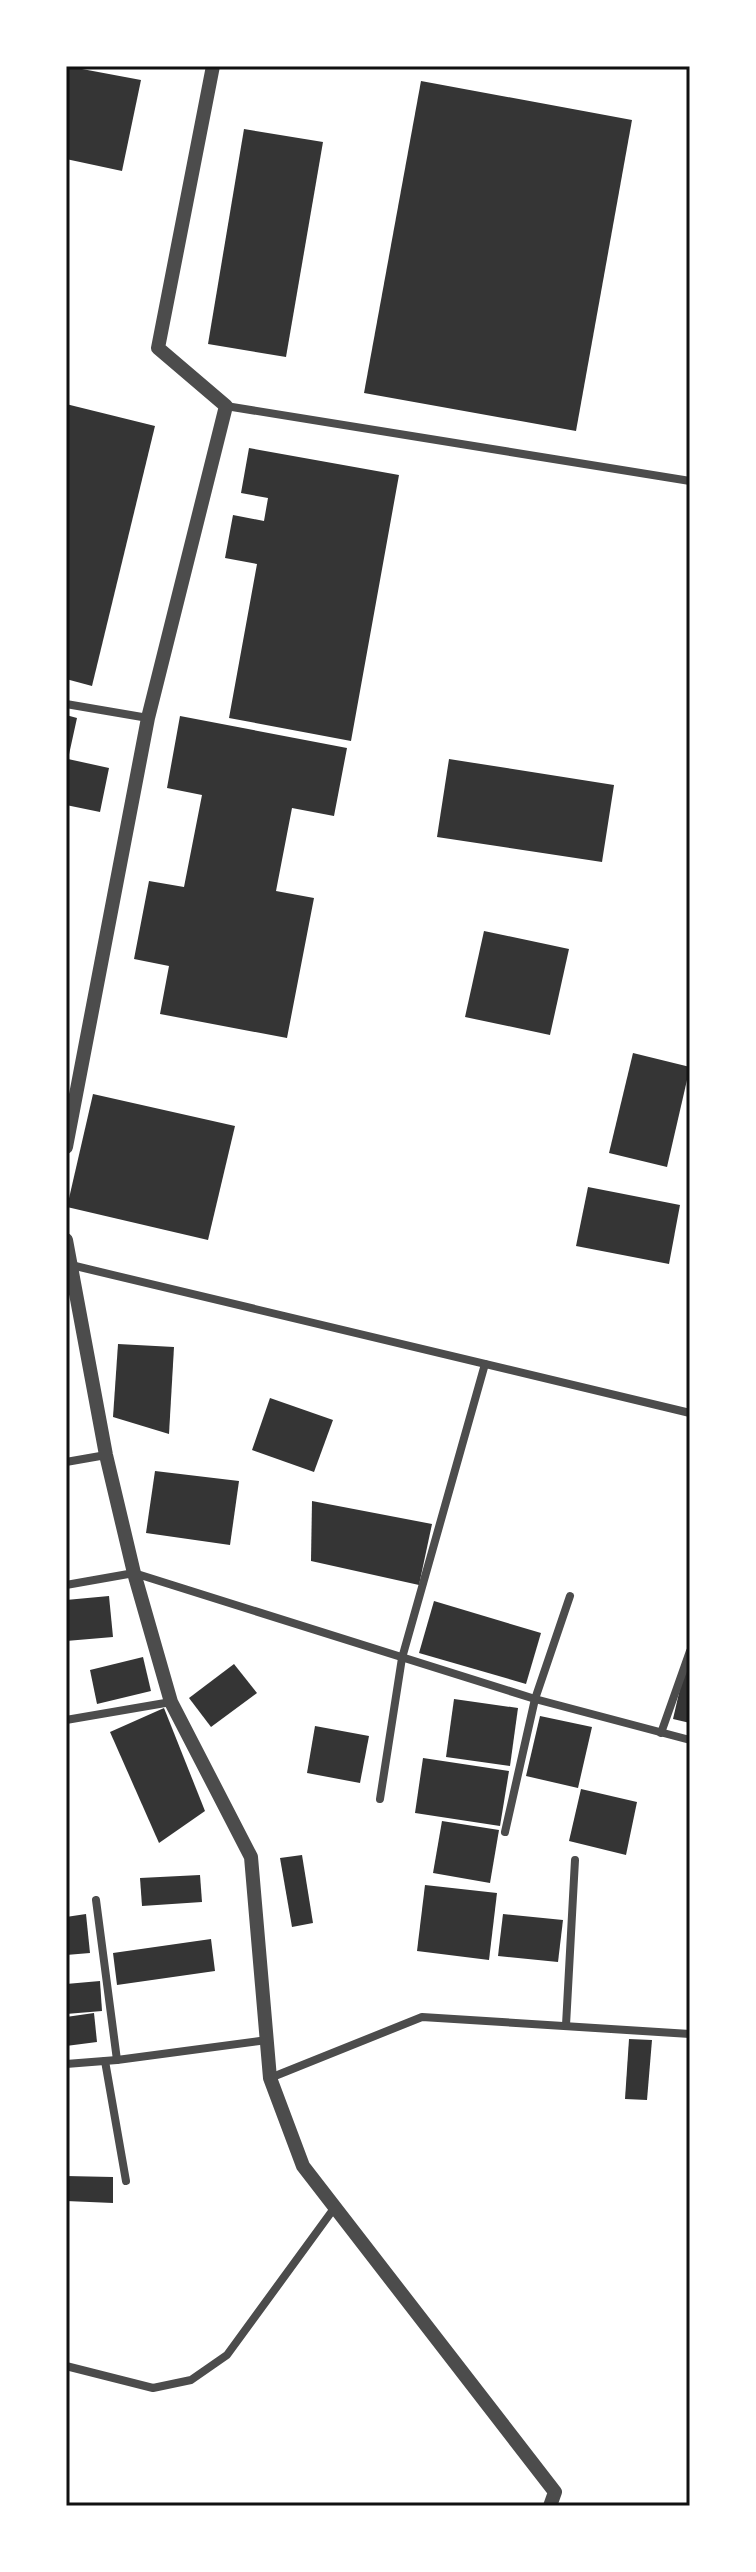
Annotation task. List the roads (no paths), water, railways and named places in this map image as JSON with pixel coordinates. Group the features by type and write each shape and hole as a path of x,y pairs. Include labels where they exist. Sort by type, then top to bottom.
{"street":[{"path":"213,66 158,348 226,406 690,481"},
{"path":"66,1147 148,718 226,406"},
{"path":"66,704 148,718"},
{"path":"66,1240 68,1264 106,1455 134,1573 171,1702 251,1857 270,2078 303,2166 555,2492 550,2506"},
{"path":"68,1264 690,1413"},
{"path":"380,1799 402,1658 485,1364"},
{"path":"66,1462 106,1455"},
{"path":"66,1585 134,1573 535,1699 690,1740"},
{"path":"505,1832 535,1699 570,1596"},
{"path":"661,1733 690,1651"},
{"path":"66,1720 171,1702"},
{"path":"566,2025 575,1860"},
{"path":"96,1900 117,2060"},
{"path":"270,2078 422,2017 690,2034"},
{"path":"66,2064 267,2040"},
{"path":"105,2061 126,2181"},
{"path":"66,2366 153,2388 191,2380 227,2355 335,2207"}]}
